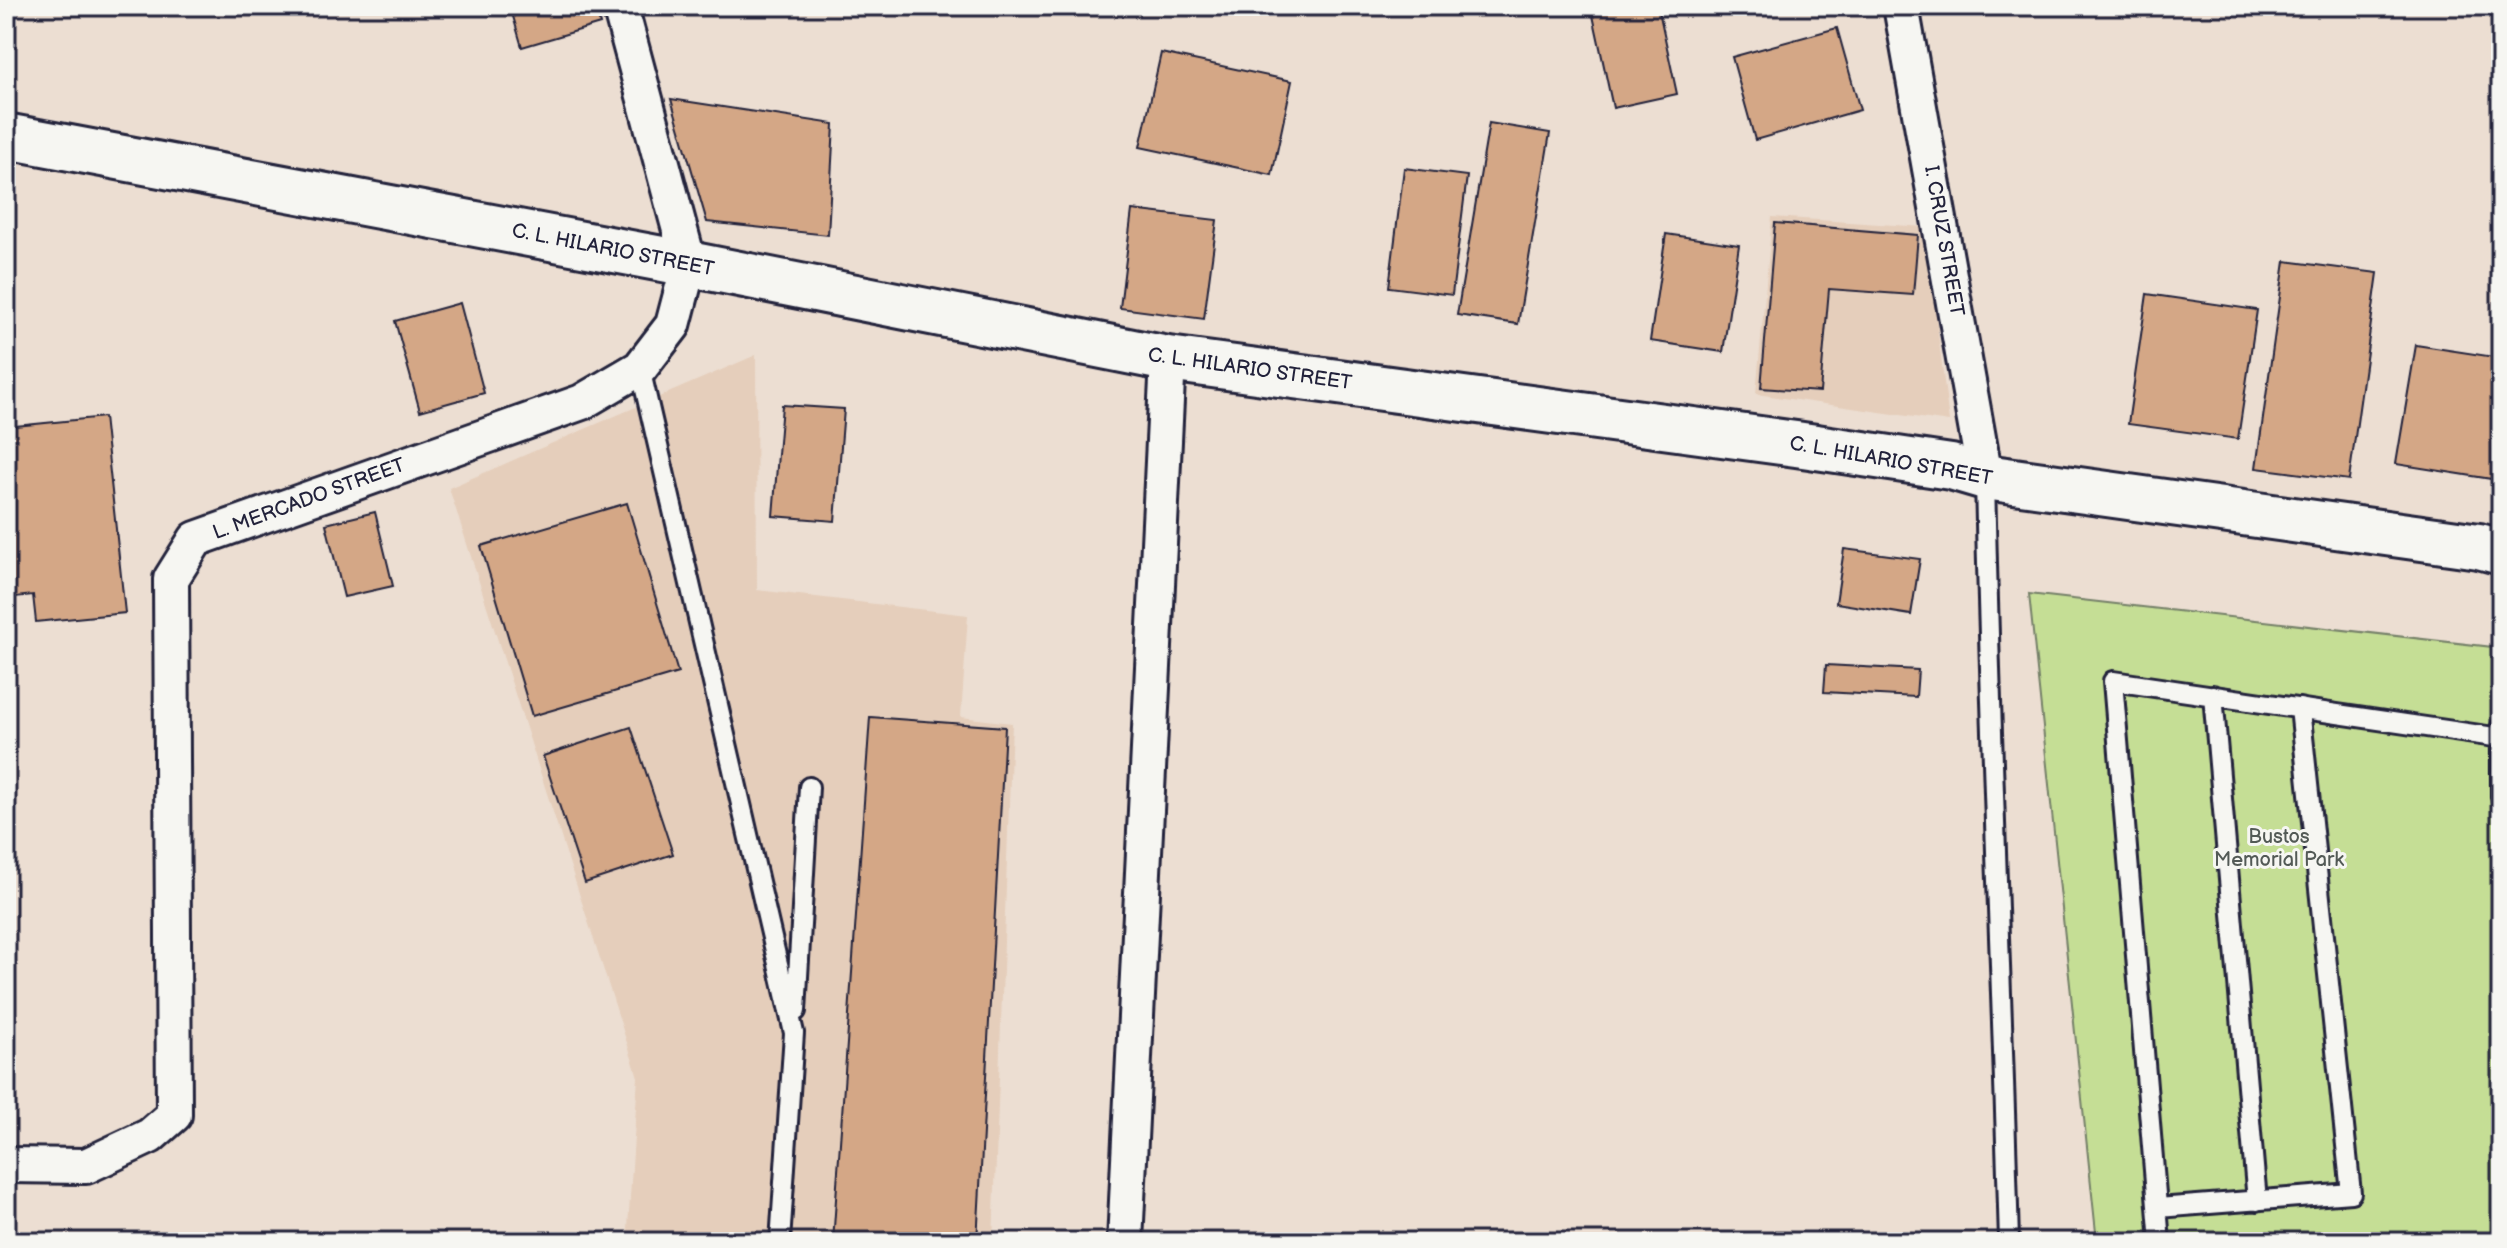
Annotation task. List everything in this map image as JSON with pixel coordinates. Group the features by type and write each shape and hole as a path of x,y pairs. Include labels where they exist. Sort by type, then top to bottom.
{"main road":[{"name":"C. L. HILARIO STREET","path":"6,136 689,264 1168,359 1827,449 1951,467 1985,477 2479,546 2501,552"}],"street":[{"name":"L. MERCADO STREET","path":"6,1165 86,1166 150,1136 174,1115 171,579 196,539 582,402 640,368 673,325 689,264 620,6"},
{"name":"I. CRUZ STREET","path":"1901,6 1985,477"},
{"path":"1125,1242 1168,359"}],"lane":[{"path":"640,368 794,1033"},
{"path":"1985,477 1990,737 1999,887 2009,1242"},
{"path":"2160,1242 2113,681 2500,734 2501,796"},
{"path":"2213,695 2257,1201"},
{"path":"2158,1208 2351,1193 2300,708"},
{"path":"780,1242 809,787"}],"shaded area":[{"path":"1772,217 1925,227 1949,422 1756,394"},
{"path":"756,355 757,590 968,615 961,717 1012,723 993,1242 627,1242 638,1077 449,488"}],"green space":[{"name":"Bustos Memorial Park","path":"2029,594 2501,648 2501,1242 2097,1242"}],"building":[{"path":"510,6 595,6 600,24 522,47"},
{"path":"1591,6 1658,6 1677,94 1613,108"},
{"path":"1837,28 1860,110 1755,140 1732,57"},
{"path":"1161,53 1292,81 1272,175 1140,147"},
{"path":"671,99 834,124 828,235 707,222"},
{"path":"1489,123 1550,133 1518,324 1457,315"},
{"path":"1404,168 1467,176 1452,295 1389,287"},
{"path":"1132,210 1217,220 1204,319 1120,308"},
{"path":"1775,223 1918,235 1913,295 1829,289 1820,392 1761,388"},
{"path":"1666,234 1739,245 1723,352 1650,341"},
{"path":"2285,261 2378,273 2349,480 2256,468"},
{"path":"2147,294 2257,310 2238,439 2128,424"},
{"path":"460,303 484,393 420,411 395,321"},
{"path":"2416,345 2501,358 2501,459 2498,480 2396,464"},
{"path":"782,405 844,409 835,521 773,516"},
{"path":"104,417 125,613 36,622 33,595 6,598 6,427"},
{"path":"627,503 678,673 532,716 481,546"},
{"path":"375,512 393,586 344,597 326,524"},
{"path":"1844,549 1920,559 1911,615 1836,603"},
{"path":"1826,665 1918,670 1916,697 1824,692"},
{"path":"870,717 1005,727 977,1242 833,1242"},
{"path":"631,727 673,854 585,883 543,756"}]}
